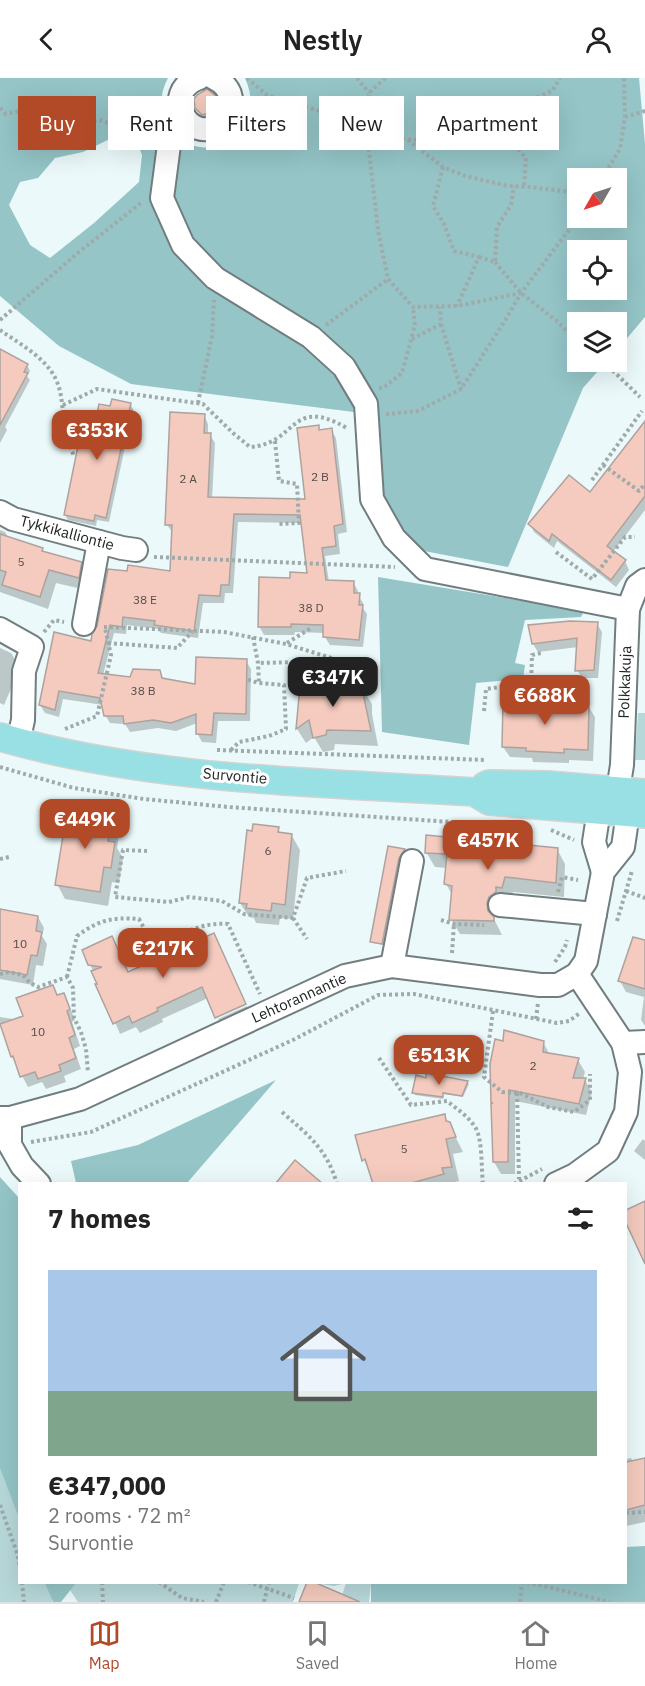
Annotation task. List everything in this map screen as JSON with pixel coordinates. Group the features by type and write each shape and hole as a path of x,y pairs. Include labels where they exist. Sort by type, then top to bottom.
{"main road":[{"name":"Survontie","path":"9,740 97,760 151,768 474,792 489,801 599,810 630,806 645,792"},
{"name":"Survontie","path":"474,792 489,784 549,785 630,806"}],"street":[{"path":"182,96 183,90 189,83 199,78"},
{"path":"194,126 200,128 218,126 225,120 232,104 231,96 221,82 214,78"},
{"path":"168,150 162,198 183,245 215,278 311,337 344,367 366,404 372,499 394,538 425,569 628,609"},
{"name":"Tykkikalliontie","path":"0,512 12,519 136,550"},
{"path":"94,626 99,542"},
{"name":"Polkkakuja","path":"630,806 622,765 628,609 637,586 645,580"},
{"path":"0,629 32,647 24,671 23,720 9,740"},
{"path":"552,1175 575,1175 608,1151 626,1112 634,1042 596,1000 577,974 586,961 603,872 623,847 630,806"},
{"path":"599,810 594,843 603,872"},
{"path":"392,966 412,861"},
{"path":"500,905 595,914"},
{"name":"Lehtorannantie","path":"5,1118 80,1099 345,976 392,966 540,985 558,985 577,974"},
{"path":"5,1118 10,1145 22,1166 37,1182"}],"path":[{"path":"247,78 267,95 319,111"},
{"path":"357,78 369,93"},
{"path":"369,96 369,93 385,78"},
{"path":"540,96 552,91 560,78"},
{"path":"608,168 620,149 625,117 624,78"},
{"path":"0,108 6,114 21,110 39,113 61,129 99,120 108,123"},
{"path":"625,117 645,111"},
{"path":"404,139 443,167 484,182 567,192"},
{"path":"408,140 416,140"},
{"path":"357,389 383,388 402,373 415,324 413,307 387,279 378,230 369,150"},
{"path":"519,150 526,158 524,187"},
{"path":"443,167 434,206 444,224 454,251 495,262 521,293 567,331"},
{"path":"0,320 79,252 164,184"},
{"path":"495,262 497,227 511,205 514,186"},
{"path":"63,405 97,389 203,404 233,434 250,447 274,441 309,415 328,418 350,430 368,422 418,411 461,389 521,293 570,228"},
{"path":"458,306 479,257"},
{"path":"198,403 212,336 215,278"},
{"path":"311,337 387,279"},
{"path":"413,307 458,306 521,293"},
{"path":"440,307 441,324 461,389"},
{"path":"412,340 441,324"},
{"path":"0,330 28,349 52,372 61,394 64,427 74,457"},
{"path":"614,372 640,398"},
{"path":"592,480 642,411"},
{"path":"274,441 279,481 297,484 299,523 279,524"},
{"path":"603,465 639,491 645,484"},
{"path":"556,552 592,579 625,537 635,537"},
{"path":"136,550 157,558 425,569"},
{"path":"32,647 54,620 94,626 224,632 286,644 341,661 258,663"},
{"path":"72,732 62,730 97,716 111,655 108,643 94,626"},
{"path":"286,644 312,628"},
{"path":"108,643 177,648 193,631"},
{"path":"253,637 259,683"},
{"path":"531,685 532,655 541,653"},
{"path":"231,751 239,742 269,736 286,729 284,685 259,683 246,679"},
{"path":"484,711 486,689 507,686"},
{"path":"207,750 494,760"},
{"path":"0,767 74,788 144,799 228,807 487,824"},
{"path":"546,828 574,840 594,843"},
{"path":"147,851 123,850 115,897 169,902 189,897 222,901 244,914 293,918"},
{"path":"0,859 9,857"},
{"path":"616,923 632,869"},
{"path":"293,918 307,878 346,871"},
{"path":"553,892 558,893 562,877 578,880"},
{"path":"626,891 645,898"},
{"path":"88,1076 86,1050 74,1018 73,988 67,977 77,936 95,923 119,918 138,919 155,948"},
{"path":"293,918 307,939"},
{"path":"441,920 454,924 484,926"},
{"path":"137,958 197,927 214,923 228,924 263,1000"},
{"path":"451,959 454,924"},
{"path":"0,974 9,972 23,975 30,983 39,987 67,977"},
{"path":"10,1145 92,1132 294,1039 378,995 414,994 557,1023 568,1021 596,1000"},
{"path":"493,1011 484,1077 502,1092 517,1093 548,1107 574,1112 590,1100 590,1074"},
{"path":"578,1015 584,1023"},
{"path":"379,1058 411,1105 447,1101 476,1128 483,1182"},
{"path":"517,1093 519,1179"},
{"path":"282,1112 306,1132 326,1155 336,1182"},
{"path":"516,1182 519,1179 552,1175"},
{"path":"0,1505 18,1558"},
{"path":"627,1513 645,1512"},
{"path":"22,1584 24,1602"},
{"path":"102,1584 103,1602"},
{"path":"163,1584 182,1598 204,1602"},
{"path":"216,1602 223,1584"},
{"path":"253,1584 294,1598"},
{"path":"264,1602 268,1584"},
{"path":"520,1602 522,1584"},
{"path":"534,1584 610,1602"}],"shaded area":[{"path":"0,78 168,78 162,96 108,96 108,140 96,146 96,96 18,96 18,150 87,150 55,158 38,178 20,182 9,205 30,245 50,258 94,223 139,182 142,155 140,150 194,150 194,146 206,147 206,150 307,150 307,96 250,96 245,78 639,78 645,144 645,317 627,338 627,312 567,312 567,372 597,372 583,388 508,567 382,543 366,489 362,413 131,384 59,346 0,296"},
{"path":"378,577 584,611 581,617 525,620 515,663 525,665 523,679 476,683 469,745 382,732"},
{"path":"638,713 645,713 645,760 635,760"},
{"path":"276,1080 188,1182 76,1182 71,1161 138,1145"},
{"path":"0,1177 18,1197 18,1515 0,1468"},
{"path":"0,1421 18,1474 18,1584 51,1584 52,1602 0,1602"},
{"path":"645,1546 645,1602 371,1602 371,1584 627,1584 627,1547"},
{"path":"45,1584 75,1584 61,1602 53,1602"},
{"path":"74,1584 299,1584 293,1602 78,1602 70,1590"},
{"path":"346,1584 371,1584 369,1602 340,1602"}],"building":[{"path":"207,89 216,96 206,96 206,114 202,115 195,108 194,99"},
{"path":"0,349 28,364 24,372 28,373 0,425"},
{"path":"112,399 131,403 106,518 95,515 94,521 64,515 85,411 97,413 99,404 110,406"},
{"path":"170,412 205,414 204,433 211,433 208,497 305,499 297,428 319,425 319,430 332,428 343,524 334,526 336,546 322,548 326,580 354,581 354,593 360,593 359,605 363,605 359,640 323,637 323,625 291,624 291,627 258,627 259,577 290,578 290,572 307,573 300,515 234,514 229,585 221,585 220,596 199,595 194,631 154,625 155,621 123,617 122,627 110,625 98,673 130,677 133,669 160,670 162,678 195,684 196,657 247,659 246,714 214,713 212,735 196,734 196,714 171,723 153,720 124,724 123,716 104,716 100,698 59,691 55,710 39,705 54,632 91,641 97,626 108,569 127,571 128,565 170,571 172,525 165,525"},
{"path":"645,421 645,496 607,546 626,560 611,580 552,534 549,541 528,524 569,475 590,492"},
{"path":"0,534 43,548 42,551 82,562 79,578 49,570 40,597 2,585 6,572 0,570"},
{"path":"570,621 598,622 594,670 575,671 577,638 532,644 528,625"},
{"path":"348,680 349,687 364,688 371,731 327,730 326,735 313,738 309,720 296,729 300,686 315,688 315,682"},
{"path":"503,701 589,704 588,750 564,749 564,753 502,747"},
{"path":"75,805 102,809 100,817 112,819 108,841 115,842 111,868 104,867 100,892 55,885 67,811 74,812"},
{"path":"253,824 279,827 278,832 292,834 285,905 272,903 271,911 246,908 247,904 239,903 247,830 252,831"},
{"path":"426,835 558,848 556,883 505,877 502,888 496,887 496,892 489,897 487,903 488,911 494,917 494,921 449,920 452,886 444,884 447,854 425,853"},
{"path":"388,846 405,849 399,858 382,944 370,942"},
{"path":"0,909 38,916 36,931 42,932 37,956 31,955 27,975 0,970"},
{"path":"214,933 246,1004 215,1018 202,987 157,1008 158,1011 132,1023 129,1016 113,1024 91,971 102,967 88,965 82,950 112,936 128,972"},
{"path":"633,937 645,940 645,989 618,981"},
{"path":"53,985 57,995 64,993 70,1009 67,1011 75,1035 69,1038 76,1058 59,1065 61,1071 38,1079 35,1072 20,1077 0,1024 23,1016 16,998"},
{"path":"504,1030 544,1041 543,1052 579,1058 573,1078 586,1078 579,1104 509,1090 508,1162 493,1162 491,1104 493,1103 491,1103 490,1064 495,1039 503,1041"},
{"path":"426,1073 468,1081 462,1096 443,1093 443,1097 412,1093 416,1075 426,1078"},
{"path":"445,1114 446,1121 450,1122 456,1137 446,1139 452,1167 442,1168 444,1174 415,1182 372,1182 365,1159 362,1161 355,1135"},
{"path":"295,1160 321,1182 277,1182"},
{"path":"645,1201 645,1264 627,1225 627,1210"},
{"path":"645,1458 645,1505 627,1510 627,1462"},
{"path":"306,1584 319,1584 360,1602 299,1602"}]}
